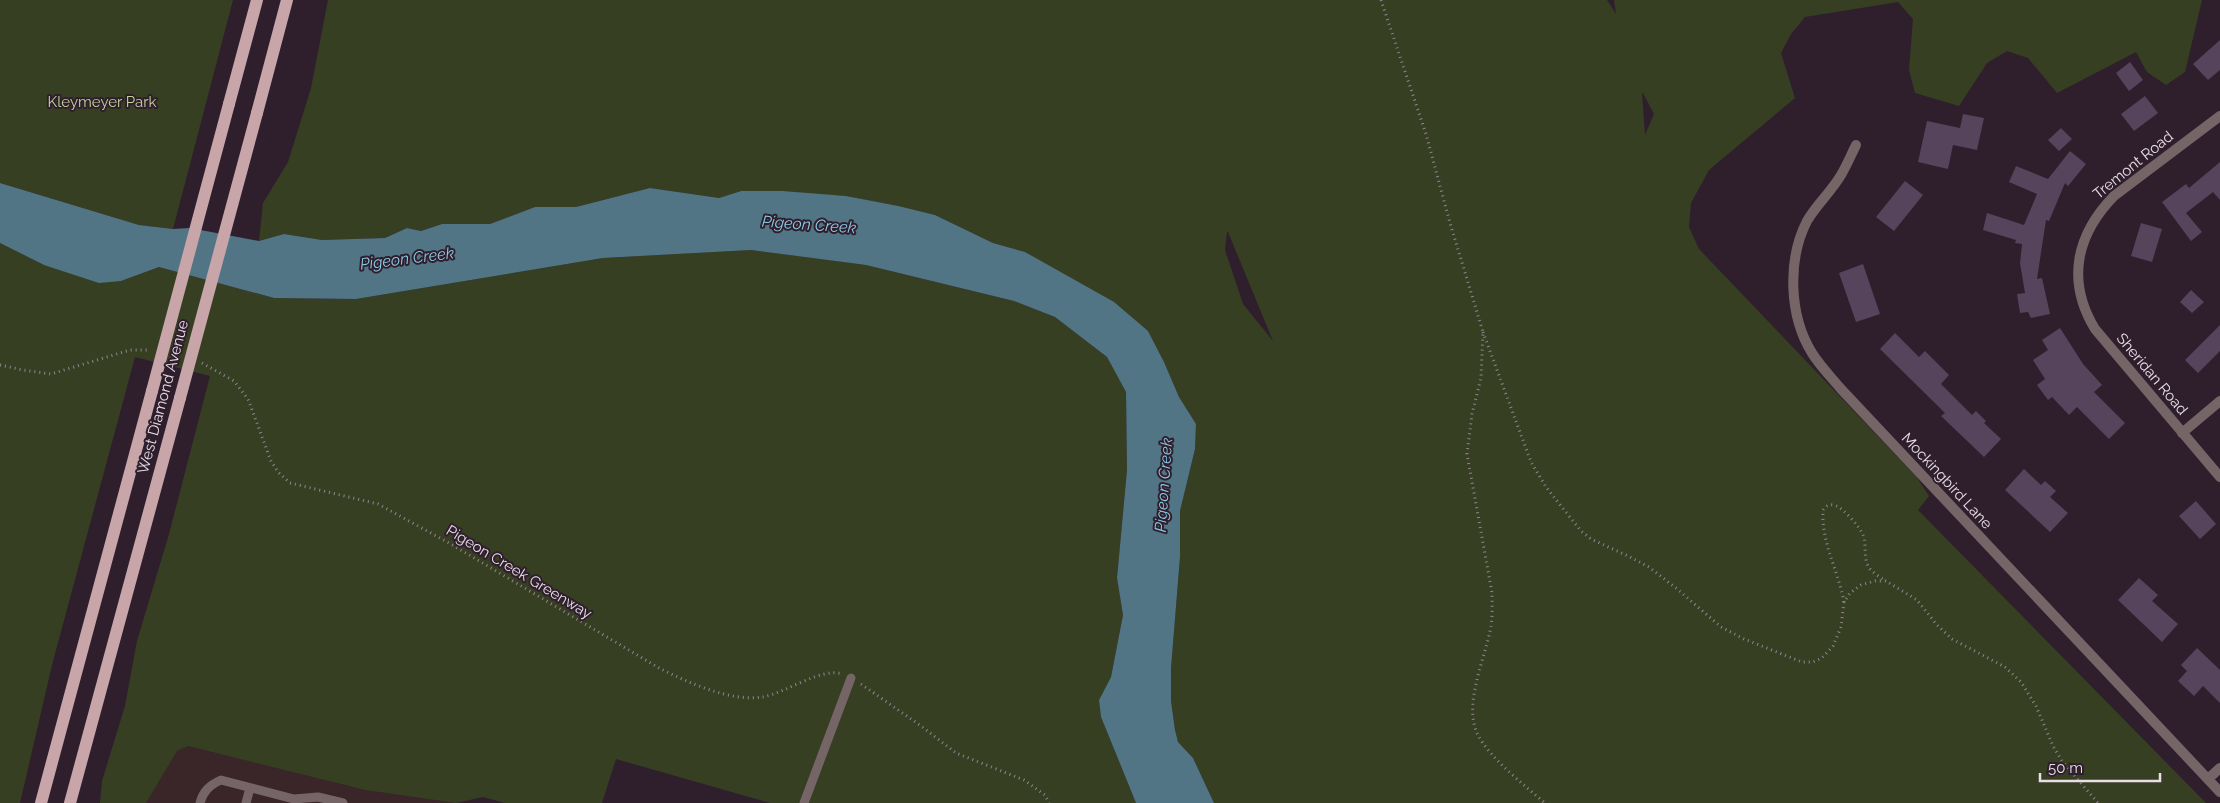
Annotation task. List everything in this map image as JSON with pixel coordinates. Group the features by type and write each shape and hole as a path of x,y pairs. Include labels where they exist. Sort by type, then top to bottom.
{"main road":[{"name":"West Diamond Avenue","path":"41,803 256,0"},
{"name":"West Diamond Avenue","path":"70,803 287,0"}],"street":[{"name":"Tremont Road","path":"2078,281 2078,264 2084,239 2100,210 2114,196 2220,116"},
{"name":"Mockingbird Lane","path":"1856,144 1840,176 1806,223 1795,262 1794,296 1797,319 1812,352 1841,389 2220,792"},
{"name":"Sheridan Road","path":"2078,281 2081,300 2094,329 2220,477"},
{"path":"2182,433 2220,401"},
{"path":"2208,779 2220,768"}],"lane":[{"path":"804,803 851,678"},
{"path":"200,803 202,796 211,785 221,780 293,801 318,796 343,803"},
{"path":"246,803 250,788"}],"path":[{"path":"1381,0 1426,134 1450,223 1483,332 1531,462 1546,487 1581,531 1591,540 1628,556 1649,568 1721,627 1744,640 1802,662 1813,662 1822,658 1833,646 1841,626 1844,602 1822,523 1822,510 1833,504 1859,526 1864,536 1864,554 1870,570 1917,600 1937,625 1952,639 2005,667 2021,682 2036,706 2062,761 2098,803"},
{"path":"1483,332 1481,378 1472,414 1467,454 1486,556 1492,611 1491,629 1474,692 1473,714 1478,735 1494,756 1545,803"},
{"path":"0,365 51,374 130,350 155,350"},
{"name":"Pigeon Creek Greenway","path":"198,361 234,381 248,399 271,461 278,472 290,483 378,504 659,668 690,683 741,697 762,697 826,674 839,673 851,678 921,726 956,753 1024,780 1045,796 1049,803"},
{"path":"1844,602 1861,585 1875,581 1886,581"}],"shaded area":[{"path":"187,746 365,790 456,803 146,803 177,751"}],"green space":[{"name":"Kleymeyer Park","path":"0,0 233,0 173,229 139,225 0,183"},
{"path":"328,0 1607,0 1616,14 1614,0 2202,0 2185,72 2166,85 2147,72 2136,52 2057,93 2028,58 2007,51 1987,63 1959,106 1915,93 1909,70 1913,19 1898,2 1805,17 1791,34 1781,53 1795,98 1709,170 1691,203 1689,227 1699,249 1916,476 1929,496 1918,510 2206,803 1214,803 1193,758 1178,742 1171,701 1171,668 1180,557 1180,511 1195,449 1196,424 1179,397 1148,331 1025,252 993,243 935,215 846,196 741,191 719,198 650,188 576,207 535,207 490,224 442,224 421,231 407,228 385,238 322,240 284,234 259,241 263,203 288,162 311,88","holes":["1642,93 1654,114 1645,135","1228,232 1273,341 1243,304 1225,250"]},
{"path":"0,243 44,265 121,281 159,267 274,298 356,299 603,258 751,250 866,265 1014,301 1055,317 1107,357 1126,392 1127,470 1117,578 1123,615 1111,677 1099,700 1101,717 1136,803 770,803 616,759 602,803 505,803 483,797 456,803 365,790 188,746 177,751 146,803 100,803 102,781 125,706 137,641 169,534 210,376 135,357 52,665 20,803 0,803"}],"water":[{"name":"Pigeon Creek","path":"0,183 139,225 173,229 190,228 259,241 284,234 322,240 385,238 407,228 421,231 442,224 490,224 535,207 576,207 650,188 719,198 741,191 782,191 846,196 935,215 993,243 1025,252 1114,302 1148,331 1179,397 1196,424 1195,449 1180,511 1180,557 1171,668 1171,701 1178,742 1193,758 1214,803 1136,803 1101,717 1099,700 1111,677 1123,615 1117,578 1127,470 1126,392 1107,357 1055,317 1014,301 866,265 751,250 603,258 356,299 274,298 159,267 121,281 99,283 44,265 0,243"}],"building":[{"path":"2220,40 2220,70 2208,80 2193,64"},
{"path":"2130,62 2143,80 2129,91 2116,73"},
{"path":"2145,96 2158,113 2134,131 2121,114"},
{"path":"1963,114 1984,118 1977,150 1953,145 1948,169 1918,162 1927,121 1960,128"},
{"path":"2061,128 2072,139 2059,151 2048,140"},
{"path":"2070,151 2086,164 2068,186 2065,183 2049,221 2046,220 2037,279 2042,278 2050,314 2031,318 2028,312 2020,313 2017,294 2025,293 2020,263 2022,244 2015,243 2016,240 1983,230 1987,213 2024,225 2037,194 2009,182 2016,166 2048,179"},
{"path":"2220,162 2220,200 2213,192 2186,213 2202,232 2191,241 2162,202 2186,184 2189,188"},
{"path":"1905,181 1923,195 1894,231 1876,217"},
{"path":"2141,223 2162,229 2152,262 2131,256"},
{"path":"1863,264 1880,314 1856,322 1839,273"},
{"path":"2191,290 2204,302 2192,313 2180,302"},
{"path":"2220,325 2220,351 2198,373 2185,360"},
{"path":"2060,328 2083,364 2102,385 2094,392 2125,423 2109,439 2077,407 2069,415 2052,397 2048,400 2037,385 2045,379 2033,360 2048,350 2042,340"},
{"path":"1895,333 1919,357 1925,351 1949,375 1941,384 1972,415 1976,411 1986,421 1984,423 2001,439 1984,457 1941,416 1945,413 1880,349"},
{"path":"2024,469 2041,485 2045,481 2056,491 2050,497 2068,513 2050,532 2005,490"},
{"path":"2196,501 2216,524 2200,539 2179,516"},
{"path":"2139,578 2158,595 2152,601 2178,624 2162,642 2118,600"},
{"path":"2197,648 2220,670 2220,703 2203,686 2194,696 2178,681 2187,671 2181,665"}]}
